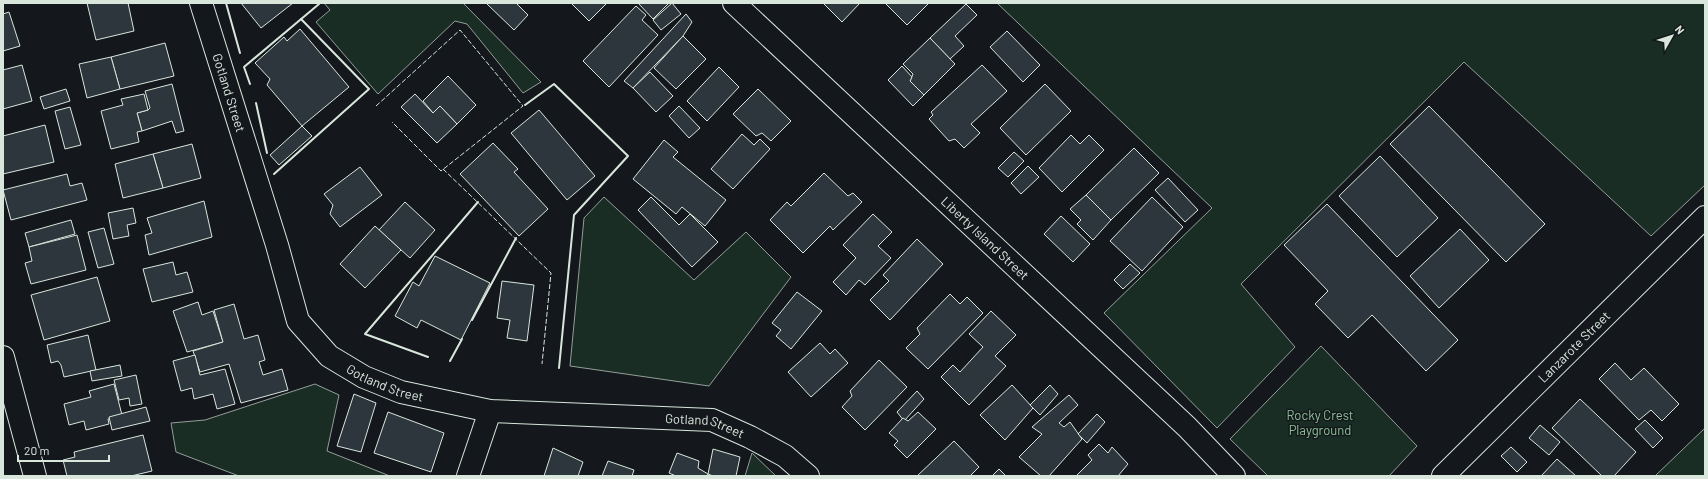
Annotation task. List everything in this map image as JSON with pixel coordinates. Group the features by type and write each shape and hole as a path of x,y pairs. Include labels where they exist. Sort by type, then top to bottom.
{"street":[{"name":"Gotland Street","path":"201,3 277,245 298,321 329,356 364,377 401,392 490,411 712,420 750,437 785,456 808,476"},
{"name":"Liberty Island Street","path":"734,3 1187,427 1234,476"},
{"name":"Lanzarote Street","path":"1443,476 1705,217"},
{"path":"3,357 35,476"},
{"path":"468,476 490,411"}],"green space":[{"path":"324,3 463,3 541,82 523,93 467,24 455,21 378,94 316,22 330,10"},
{"path":"997,3 1705,3 1705,185 1651,236 1464,62 1241,284 1295,347 1217,428 1104,313 1212,208"},
{"path":"604,197 694,280 746,232 791,277 709,386 570,366 584,218"},
{"name":"Rocky Crest Playground","path":"1321,346 1417,446 1389,476 1268,476 1230,439"},
{"path":"315,384 339,395 327,451 390,476 239,476 176,452 171,423 205,420"},
{"path":"1705,428 1705,476 1655,476"},
{"path":"752,453 776,476 745,476"}],"building":[{"path":"87,3 128,3 134,31 96,40"},
{"path":"241,3 293,3 261,28"},
{"path":"516,3 528,15 514,30 487,4"},
{"path":"607,3 589,21 572,4"},
{"path":"638,3 669,3 653,19"},
{"path":"672,3 681,14 661,30 653,20"},
{"path":"823,3 860,3 842,22"},
{"path":"885,3 929,3 907,25"},
{"path":"966,4 977,15 955,36 964,46 950,59 930,38"},
{"path":"636,6 646,15 642,20 658,35 609,87 583,61"},
{"path":"9,12 20,46 3,51 3,14"},
{"path":"686,14 692,22 683,36 633,88 624,81"},
{"path":"300,29 349,87 302,126 267,85 270,79 255,63 284,37 287,41"},
{"path":"1007,31 1040,65 1023,82 990,47"},
{"path":"683,36 706,59 676,89 654,68"},
{"path":"930,38 955,64 924,95 910,81 913,74 903,64"},
{"path":"165,43 174,76 120,89 111,57"},
{"path":"111,57 120,89 87,98 79,64"},
{"path":"22,65 32,101 3,109 3,70"},
{"path":"982,65 1007,91 971,124 980,133 964,148 955,139 949,141 929,119 933,115 931,112"},
{"path":"902,66 912,77 910,81 924,95 913,106 888,80"},
{"path":"719,67 739,87 707,121 687,101"},
{"path":"650,72 673,96 656,112 633,88"},
{"path":"448,76 476,105 457,124 440,106 433,113 423,101"},
{"path":"172,84 184,131 176,133 172,121 142,131 137,113 150,108 145,91"},
{"path":"1045,84 1071,111 1026,155 1000,128"},
{"path":"66,89 70,101 44,109 40,97"},
{"path":"758,89 791,121 771,141 762,133 756,136 733,114"},
{"path":"144,94 148,110 137,113 142,131 137,132 139,142 111,149 101,111 123,105 121,99"},
{"path":"415,94 433,113 440,106 457,124 437,143 401,107"},
{"path":"679,106 700,128 689,138 669,116"},
{"path":"1429,106 1545,224 1506,262 1390,144"},
{"path":"70,107 81,145 65,149 55,111"},
{"path":"539,110 595,176 567,200 511,133"},
{"path":"45,125 54,162 3,174 3,136"},
{"path":"302,126 312,136 279,165 270,155"},
{"path":"742,134 754,145 760,139 770,149 733,189 711,169"},
{"path":"1071,135 1080,144 1089,135 1104,150 1062,192 1039,168"},
{"path":"664,140 678,152 673,157 726,200 705,226 682,207 676,214 633,179"},
{"path":"493,143 518,169 514,172 548,209 519,236 460,174"},
{"path":"192,144 201,178 163,188 153,154"},
{"path":"1134,148 1159,173 1111,220 1086,195"},
{"path":"1014,152 1024,161 1008,177 998,168"},
{"path":"153,154 163,188 123,198 115,164"},
{"path":"1380,156 1438,218 1397,257 1339,196"},
{"path":"1028,166 1039,177 1021,194 1011,183"},
{"path":"360,167 382,195 340,227 330,214 333,205 324,194"},
{"path":"824,173 848,196 853,193 862,202 833,230 830,226 803,253 770,220 787,202 791,206"},
{"path":"67,174 70,186 82,183 87,200 11,220 3,190"},
{"path":"1168,178 1198,210 1185,222 1155,190"},
{"path":"1086,195 1111,220 1093,240 1077,224 1081,220 1070,209"},
{"path":"651,197 679,225 690,214 718,242 692,267 638,210"},
{"path":"1152,197 1183,227 1142,271 1110,241"},
{"path":"204,201 212,237 149,255 145,235 152,233 147,218"},
{"path":"405,202 435,230 410,258 379,230"},
{"path":"1327,204 1458,340 1426,371 1372,315 1348,338 1315,304 1328,291 1284,245"},
{"path":"133,208 136,223 127,225 129,236 113,239 108,213"},
{"path":"873,214 892,232 878,246 891,258 865,285 859,280 846,295 833,282 856,258 843,245"},
{"path":"1061,216 1090,244 1073,262 1044,234"},
{"path":"71,220 75,234 29,247 25,233"},
{"path":"375,226 401,250 365,288 340,264"},
{"path":"104,228 114,264 98,268 88,232"},
{"path":"1460,229 1489,260 1439,308 1410,276"},
{"path":"77,235 86,270 31,284 25,263 32,261 29,247"},
{"path":"917,239 943,264 890,320 870,300 889,281 883,275"},
{"path":"435,256 490,283 461,340 421,320 417,328 395,316 413,282 419,286"},
{"path":"173,262 176,275 187,272 193,292 152,302 143,269"},
{"path":"1130,264 1140,273 1123,289 1114,280"},
{"path":"97,277 110,321 44,340 31,295"},
{"path":"502,281 534,285 527,341 507,338 510,320 497,318"},
{"path":"797,292 822,311 791,349 776,336 781,330 772,323"},
{"path":"950,294 960,304 967,297 983,313 928,369 906,348 920,334 917,328"},
{"path":"198,302 202,315 213,311 223,342 187,352 173,311"},
{"path":"234,304 244,339 258,335 265,360 259,362 263,375 282,369 288,390 241,403 229,364 200,372 193,351 223,342 214,310"},
{"path":"991,311 1016,335 995,356 1006,366 969,405 941,377 953,365 960,372 983,347 969,334"},
{"path":"88,335 96,370 64,377 61,365 58,361 51,363 47,345"},
{"path":"820,343 830,354 835,349 848,363 811,397 788,372"},
{"path":"195,355 200,375 225,369 235,404 217,409 213,394 194,399 192,388 181,391 173,361"},
{"path":"879,360 907,387 865,430 842,407 852,396 850,391"},
{"path":"1615,363 1631,380 1644,368 1679,404 1662,421 1651,410 1639,420 1599,379"},
{"path":"120,365 122,376 92,381 90,371"},
{"path":"136,375 142,404 130,406 129,398 119,400 114,380"},
{"path":"114,384 122,415 108,419 109,424 86,430 84,421 69,425 64,404 91,397 89,391"},
{"path":"1012,385 1033,408 1005,440 980,415"},
{"path":"1050,385 1058,394 1040,415 1030,405"},
{"path":"917,391 924,399 904,421 897,412"},
{"path":"354,394 376,403 361,452 337,446"},
{"path":"1069,395 1078,405 1059,423 1064,427 1070,422 1082,439 1049,476 1041,476 1019,457 1042,434 1032,427"},
{"path":"1580,399 1636,452 1614,476 1602,476 1552,428"},
{"path":"146,407 150,421 112,430 109,417"},
{"path":"388,412 444,433 431,472 374,453"},
{"path":"918,412 936,429 907,458 894,445 898,441 889,433 903,418 908,421"},
{"path":"1097,414 1105,422 1087,443 1078,434"},
{"path":"1645,420 1663,438 1653,448 1635,429"},
{"path":"1540,425 1560,442 1549,455 1529,438"},
{"path":"143,435 152,471 131,476 67,476 63,460 75,457 74,452"},
{"path":"954,441 979,467 970,476 917,476"},
{"path":"1099,444 1108,453 1112,447 1128,464 1118,476 1076,476 1092,460 1088,455"},
{"path":"1511,447 1527,462 1517,472 1501,456"},
{"path":"553,448 583,462 578,476 544,476"},
{"path":"713,449 740,457 736,476 713,476 708,474"},
{"path":"677,453 699,461 698,468 708,474 707,476 676,476 669,473"},
{"path":"1557,459 1576,476 1541,476"},
{"path":"608,461 634,470 632,476 602,476"},
{"path":"999,469 1006,476 992,476"}],"fence":[{"path":"376,106 460,30 523,106 441,171 392,122"},
{"path":"443,169 551,273 542,364"}],"wall":[{"path":"226,3 240,53"},
{"path":"250,84 244,67 319,4 318,3"},
{"path":"274,174 369,89 301,19"},
{"path":"525,105 554,84 628,156 574,215 559,368"},
{"path":"256,103 267,153"},
{"path":"428,357 365,334 478,202"},
{"path":"472,320 516,238"},
{"path":"450,361 462,339"}]}
